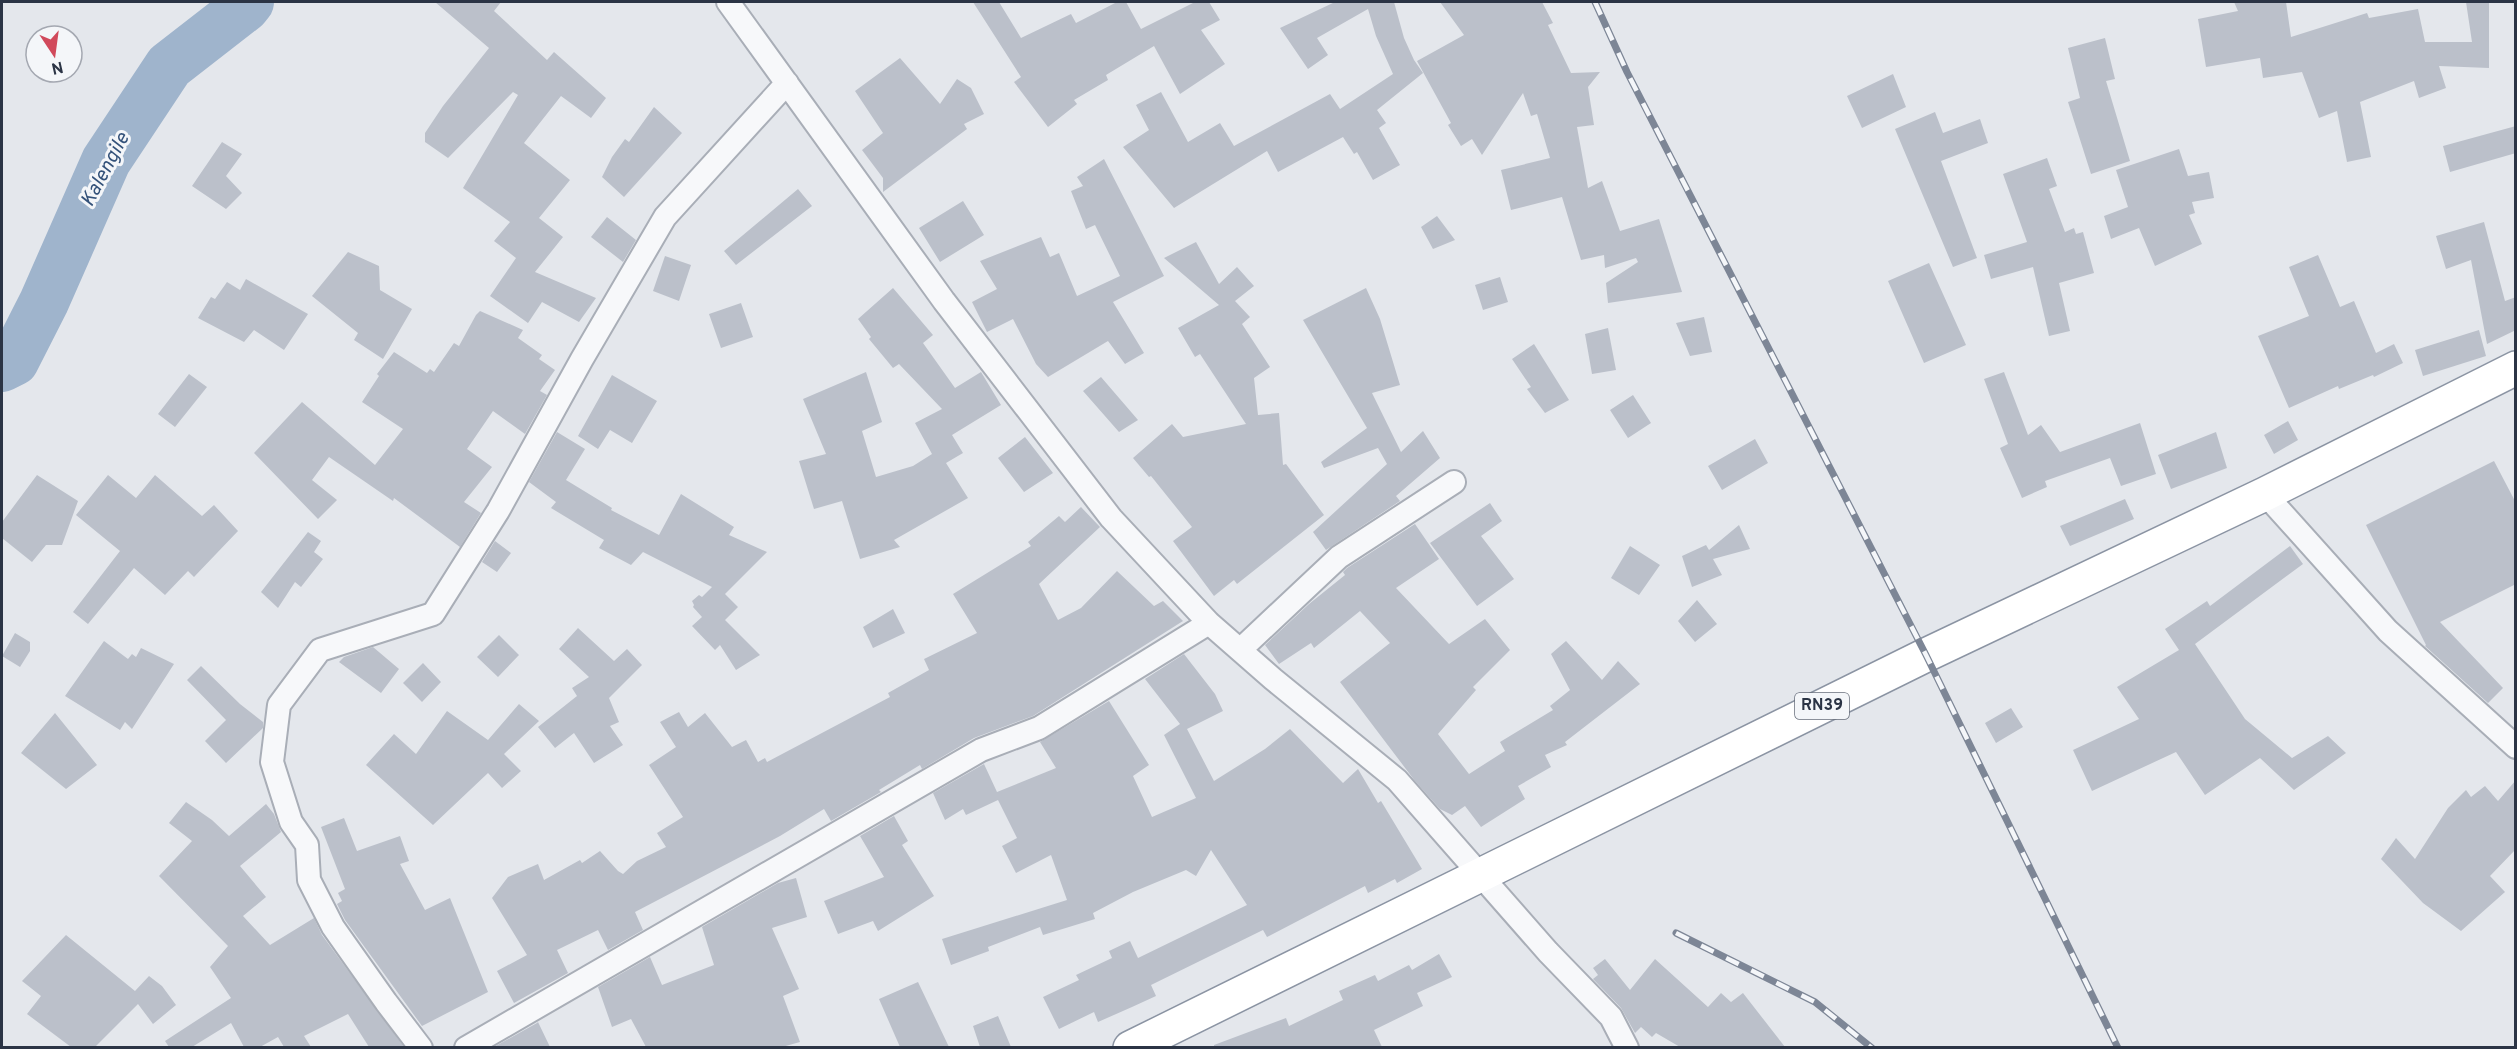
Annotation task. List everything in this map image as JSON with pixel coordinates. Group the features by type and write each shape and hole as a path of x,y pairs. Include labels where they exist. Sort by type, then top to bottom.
{"highway":[{"name":"RN39","path":"1130,1047 1916,661 2265,494 2516,368"}],"street":[{"path":"728,2 944,301 1111,518 1209,623 1397,780 1548,952 1611,1017 1627,1047"},
{"path":"421,1047 333,927 309,880 307,845 291,822 272,762 279,705 320,650 433,614 498,511 664,217 787,83"},
{"path":"1240,650 1339,557 1454,482"},
{"path":"2265,494 2388,631 2516,747"},
{"path":"466,1047 981,750 1039,728 1209,623"}],"building":[{"path":"435,2 501,2 494,11 547,60 554,52 606,98 591,118 561,96 524,143 570,180 539,218 563,237 535,272 596,298 579,322 542,302 528,323 490,296 516,258 494,241 510,222 463,188 518,95 513,92 448,158 425,142 425,133 443,106 489,48"},
{"path":"973,2 999,2 1021,38 1071,14 1076,23 1117,2 1126,2 1141,29 1195,2 1209,2 1220,20 1201,30 1225,64 1180,94 1154,46 1106,75 1108,80 1074,100 1077,104 1048,127 1014,82 1021,77"},
{"path":"1335,2 1394,2 1404,38 1423,73 1377,110 1386,123 1379,128 1400,165 1373,180 1357,152 1354,154 1343,137 1278,172 1267,151 1174,208 1123,147 1149,130 1136,105 1161,92 1188,142 1220,123 1234,146 1330,94 1340,109 1393,74 1376,36 1368,9 1317,38 1328,55 1308,69 1280,28"},
{"path":"1440,2 1542,2 1553,23 1548,25 1571,73 1600,72 1588,87 1594,125 1577,127 1588,188 1602,181 1620,231 1659,219 1682,292 1608,303 1606,283 1638,262 1636,258 1605,268 1604,255 1581,260 1562,197 1511,210 1501,170 1550,158 1537,114 1531,116 1523,93 1482,155 1472,139 1461,146 1448,125 1451,123 1417,61 1464,35"},
{"path":"2234,2 2286,2 2291,37 2367,13 2369,18 2418,9 2425,42 2472,42 2466,2 2489,2 2489,68 2439,66 2446,88 2419,98 2414,81 2360,102 2371,157 2347,162 2337,111 2319,118 2302,72 2263,78 2260,58 2206,67 2198,19 2238,11"},
{"path":"2105,38 2115,79 2106,81 2130,161 2091,174 2068,102 2080,98 2068,48"},
{"path":"900,58 940,104 957,79 971,88 984,114 964,124 967,129 883,192 883,178 862,150 883,133 855,91"},
{"path":"1893,74 1906,107 1862,128 1847,96"},
{"path":"654,107 682,133 624,197 602,177 612,157 625,139 629,142"},
{"path":"1935,112 1943,133 1980,119 1988,143 1941,161 1977,258 1953,267 1895,129"},
{"path":"2516,126 2516,153 2450,172 2443,146"},
{"path":"222,142 242,154 226,176 242,193 226,209 192,186"},
{"path":"2179,149 2188,176 2209,172 2214,198 2192,202 2195,213 2189,215 2202,244 2155,266 2139,228 2111,239 2104,216 2128,207 2116,170"},
{"path":"2047,158 2057,186 2049,189 2065,232 2074,228 2076,234 2083,232 2094,273 2059,283 2070,331 2049,336 2033,267 1991,279 1984,255 2027,242 2003,174"},
{"path":"1104,159 1164,276 1113,302 1144,353 1125,364 1108,341 1048,377 1036,364 1013,319 987,332 972,302 997,289 980,261 1041,237 1050,257 1059,253 1077,296 1120,276 1095,225 1086,229 1071,191 1083,186 1077,177"},
{"path":"798,189 812,206 736,265 724,251"},
{"path":"963,201 984,235 940,262 919,228"},
{"path":"1437,216 1455,240 1433,249 1421,227"},
{"path":"607,217 636,240 623,262 591,237"},
{"path":"2484,222 2505,301 2516,297 2516,330 2487,344 2471,260 2446,269 2436,236"},
{"path":"1196,242 1219,284 1237,267 1254,286 1235,301 1250,317 1242,324 1270,367 1254,378 1258,415 1279,413 1283,465 1286,464 1324,515 1237,584 1234,580 1214,596 1173,541 1192,527 1151,476 1149,477 1133,458 1172,424 1183,437 1246,424 1200,354 1195,357 1178,328 1219,305 1164,258"},
{"path":"348,252 379,266 380,290 412,309 383,359 354,340 358,333 312,296"},
{"path":"2318,255 2340,307 2354,301 2376,353 2394,344 2403,363 2374,377 2373,375 2339,389 2338,386 2289,408 2258,336 2309,316 2289,267"},
{"path":"665,256 691,265 679,301 653,291"},
{"path":"1929,263 1966,345 1924,363 1888,281"},
{"path":"1500,277 1508,302 1483,310 1475,285"},
{"path":"246,279 308,314 284,350 254,330 244,342 198,318 211,297 215,299 227,282 240,290"},
{"path":"893,288 933,335 923,343 955,388 981,372 1001,405 952,435 963,453 946,463 968,498 894,540 900,547 860,559 842,501 814,509 799,461 826,454 803,399 866,372 882,422 862,431 876,477 913,466 932,454 915,423 942,409 899,364 893,368 869,339 871,337 858,319"},
{"path":"1366,288 1380,319 1400,385 1372,393 1401,452 1423,431 1440,458 1396,496 1400,501 1326,550 1313,532 1387,464 1378,448 1324,468 1321,462 1367,428 1303,320"},
{"path":"741,303 753,337 721,348 709,314"},
{"path":"480,311 523,330 518,338 542,355 539,359 555,370 540,391 547,395 525,434 493,411 467,449 492,467 464,502 481,513 460,547 394,498 393,501 329,457 312,480 337,500 318,519 254,453 302,402 375,465 403,429 362,402 379,376 377,374 394,352 427,373 430,369 434,372 454,343 459,346"},
{"path":"1704,317 1712,352 1690,356 1676,323"},
{"path":"1608,328 1616,370 1592,374 1585,334"},
{"path":"2479,330 2486,356 2423,376 2415,350"},
{"path":"1534,344 1569,400 1545,413 1527,389 1531,387 1512,359"},
{"path":"2004,372 2028,435 2041,425 2060,452 2140,423 2156,474 2121,486 2110,458 2045,481 2047,487 2022,498 2000,448 2008,444 1984,379"},
{"path":"189,374 207,387 175,427 158,414"},
{"path":"612,375 657,401 632,443 610,430 598,449 578,436"},
{"path":"1101,377 1138,420 1119,432 1083,391"},
{"path":"1633,395 1651,423 1628,438 1610,410"},
{"path":"2288,421 2298,440 2274,454 2264,435"},
{"path":"557,432 585,449 566,480 612,508 611,510 659,535 681,494 734,527 729,535 767,552 725,594 738,607 725,620 760,655 736,670 720,645 715,650 692,626 702,617 693,607 692,601 699,595 702,597 712,587 643,552 631,565 599,548 604,540 551,508 556,502 529,482"},
{"path":"2216,432 2227,468 2171,489 2158,455"},
{"path":"1025,437 1053,473 1024,492 998,458"},
{"path":"1755,439 1768,463 1722,490 1708,466"},
{"path":"2494,461 2516,503 2516,584 2440,622 2503,688 2488,703 2425,646 2366,525"},
{"path":"37,475 78,501 62,545 46,545 32,562 2,538 2,522"},
{"path":"108,475 136,498 155,475 202,516 214,505 238,531 194,577 188,571 165,595 134,568 88,624 73,612 120,551 76,515"},
{"path":"2125,499 2134,519 2070,546 2060,526"},
{"path":"1490,503 1502,521 1481,536 1514,579 1477,606 1430,543"},
{"path":"1081,507 1100,527 1039,584 1058,620 1081,608 1117,571 1154,606 1163,601 1183,621 1033,716 974,738 922,769 920,765 879,790 881,792 831,821 824,809 780,836 635,912 643,930 608,950 598,930 557,950 568,973 514,1003 497,971 527,955 492,898 508,877 538,864 544,880 580,860 582,863 600,851 623,874 637,861 666,847 657,833 683,817 649,765 676,747 660,722 679,712 688,727 705,713 732,747 746,740 758,762 765,758 767,762 890,697 888,693 929,670 924,659 977,633 953,594 1031,546 1028,542 1059,516 1065,522"},
{"path":"1415,524 1439,559 1396,588 1449,644 1485,619 1510,650 1473,687 1476,690 1438,734 1469,774 1505,751 1500,742 1553,710 1550,706 1570,690 1551,654 1566,641 1602,680 1618,661 1640,684 1565,742 1567,745 1545,755 1551,767 1518,786 1525,799 1481,827 1465,806 1452,815 1440,809 1415,781 1340,682 1390,643 1360,611 1314,648 1311,643 1279,664 1265,645 1309,604 1345,575 1343,572 1347,568"},
{"path":"1739,525 1750,549 1713,559 1722,575 1692,587 1682,556 1706,545 1709,550"},
{"path":"308,532 321,541 314,552 323,559 301,587 295,582 278,608 261,592"},
{"path":"495,541 511,553 497,572 482,562"},
{"path":"1630,546 1660,565 1639,595 1611,578"},
{"path":"2290,546 2303,564 2195,644 2245,719 2292,758 2328,736 2346,753 2294,790 2260,758 2205,795 2176,752 2092,791 2073,750 2139,719 2117,687 2179,650 2165,629 2207,601 2210,606"},
{"path":"1697,600 1717,624 1695,642 1678,621"},
{"path":"893,609 905,633 873,648 863,627"},
{"path":"578,628 614,661 627,649 642,665 609,698 619,722 610,726 623,745 594,763 574,733 555,748 538,727 577,696 572,688 589,677 559,649"},
{"path":"15,633 30,642 30,651 20,667 2,656"},
{"path":"499,635 519,655 498,677 477,657"},
{"path":"104,641 128,659 132,654 136,657 141,648 174,664 132,729 125,722 120,730 65,696"},
{"path":"373,647 399,669 381,693 339,662 344,657"},
{"path":"1184,654 1215,694 1223,711 1187,729 1214,781 1265,749 1290,729 1343,783 1358,769 1378,803 1381,801 1422,869 1397,883 1395,879 1368,893 1365,886 1267,937 1263,930 1151,985 1156,996 1098,1022 1094,1012 1059,1029 1043,997 1079,980 1076,975 1112,958 1109,951 1130,941 1138,958 1247,905 1211,850 1196,876 1186,870 1133,892 1093,913 1095,919 1043,935 1040,927 988,947 989,951 951,965 942,939 1067,900 1051,855 1016,873 1002,846 1017,838 998,800 966,815 963,809 945,820 933,793 984,764 997,792 1056,768 1040,742 1109,701 1149,765 1133,776 1152,817 1196,798 1164,735 1180,724 1145,679"},
{"path":"423,663 441,682 422,702 403,683"},
{"path":"201,666 240,704 263,722 263,728 226,763 205,741 226,720 187,680"},
{"path":"519,704 539,721 504,754 521,771 502,788 488,773 433,825 366,765 394,734 416,754 447,711 488,740"},
{"path":"2011,708 2023,727 1996,743 1985,723"},
{"path":"55,713 97,765 66,789 21,753"},
{"path":"2516,780 2516,849 2490,876 2505,892 2461,931 2423,903 2381,859 2396,838 2415,859 2448,808 2466,790 2471,797 2485,786 2498,801"},
{"path":"186,802 212,820 229,836 266,804 274,814 281,832 240,866 266,897 243,916 270,945 314,918 322,935 404,1047 369,1047 348,1014 304,1036 311,1047 284,1047 278,1037 260,1047 244,1047 231,1023 192,1047 169,1047 165,1041 231,998 210,967 228,946 159,876 192,841 169,823"},
{"path":"894,816 908,841 902,845 934,896 878,931 873,921 838,934 824,901 884,877 860,836"},
{"path":"344,818 357,851 400,836 409,861 400,864 425,910 450,898 488,992 422,1026 345,920 337,904 342,901 338,893 345,889 321,827"},
{"path":"796,878 807,917 772,928 799,989 783,996 800,1042 782,1047 646,1047 631,1019 612,1027 598,987 650,957 662,985 714,965 702,927 778,883"},
{"path":"66,935 135,991 149,976 162,986 176,1005 153,1024 138,1004 95,1047 71,1047 27,1014 41,996 22,981"},
{"path":"1439,954 1452,977 1417,993 1423,1006 1374,1030 1382,1047 1214,1047 1214,1045 1286,1018 1289,1026 1343,1000 1339,991 1375,975 1378,981 1409,965 1412,970"},
{"path":"1605,959 1630,990 1655,959 1708,1007 1721,993 1731,1002 1743,993 1785,1047 1680,1047 1656,1033 1652,1037 1641,1027 1635,1033 1621,1008 1593,979 1598,975 1593,968"},
{"path":"918,982 949,1047 900,1047 879,999"},
{"path":"998,1016 1011,1047 980,1047 973,1026"},
{"path":"537,1023 550,1047 494,1047"}],"waterway":[{"name":"Kalengile","path":"2,367 14,361 44,302 106,161 169,66 249,2"}],"railway":[{"path":"1595,2 1627,72 1926,655 2118,1048"},
{"path":"1676,933 1815,1002 1872,1048"}]}
